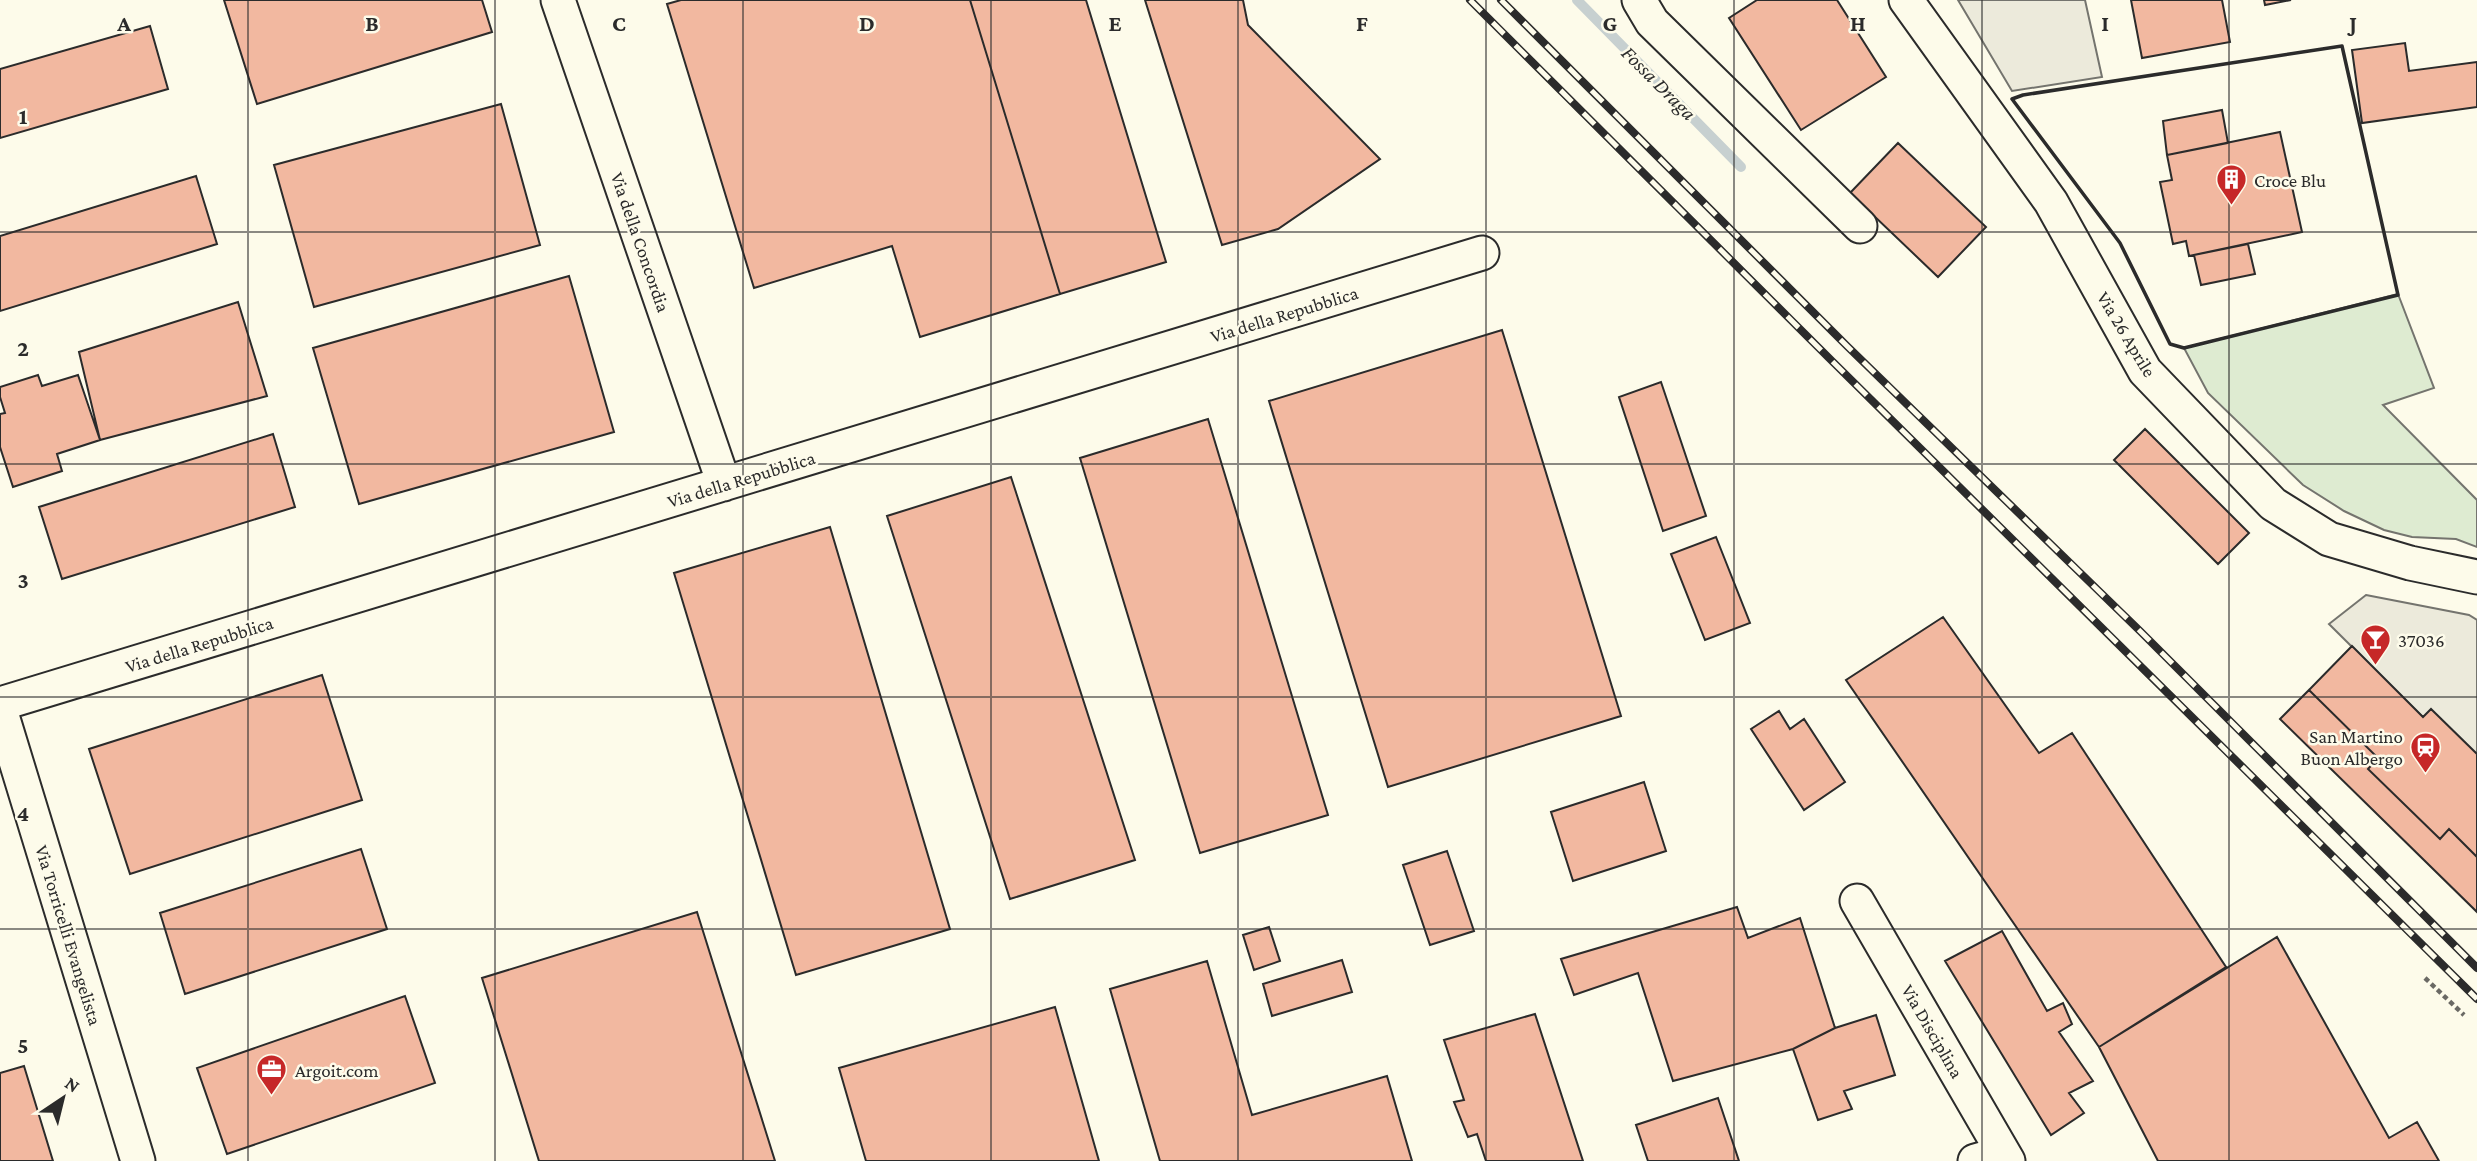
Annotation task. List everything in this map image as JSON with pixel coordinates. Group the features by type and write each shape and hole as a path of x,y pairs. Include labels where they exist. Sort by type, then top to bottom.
{"street":[{"name":"Via della Concordia","path":"558,0 724,484"},
{"path":"1639,0 1652,22 1860,226"},
{"name":"Via 26 Aprile","path":"1906,0 2051,202 2145,371 2273,504 2329,539 2410,563 2477,577"},
{"name":"Via della Repubblica","path":"0,707 1482,253"},
{"name":"Via Torricelli Evangelista","path":"0,707 138,1161"},
{"name":"Via Disciplina","path":"1857,901 1995,1158"}],"path":[{"path":"2425,978 2465,1015"}],"green space":[{"path":"2398,294 2434,388 2383,405 2477,500 2477,547 2456,539 2412,537 2384,530 2344,511 2303,485 2208,393 2184,348"}],"shaded area":[{"path":"1958,0 2085,0 2102,77 2012,91"},
{"path":"2366,595 2469,615 2477,620 2477,771 2329,624"}],"building":[{"path":"224,0 482,0 492,32 257,104"},
{"path":"681,0 970,0 1060,294 920,337 892,246 754,288 667,4"},
{"path":"970,0 1086,0 1166,262 1060,294"},
{"path":"1145,0 1243,0 1248,25 1380,159 1278,229 1222,245"},
{"path":"1757,0 1837,0 1886,77 1801,130 1729,18"},
{"path":"2131,0 2222,0 2230,42 2142,58"},
{"path":"2264,0 2291,0 2265,5"},
{"path":"150,26 168,89 0,138 0,69"},
{"path":"2405,43 2409,71 2477,62 2477,107 2362,123 2352,50"},
{"path":"501,104 540,245 314,307 274,165"},
{"path":"2222,110 2228,143 2167,155 2163,121"},
{"name":"Croce Blu","path":"2280,132 2302,232 2189,256 2186,241 2173,244 2160,182 2172,180 2167,155"},
{"path":"1898,143 1986,227 1938,277 1850,193"},
{"path":"196,176 217,244 0,311 0,236"},
{"path":"2248,244 2255,274 2201,285 2194,255"},
{"path":"569,276 614,432 359,504 313,348"},
{"path":"238,302 267,396 100,440 79,352"},
{"path":"1502,330 1621,716 1388,787 1269,401"},
{"path":"38,375 42,386 78,375 100,440 57,454 62,471 13,487 0,447 0,414 5,413 0,387"},
{"path":"1661,382 1706,516 1663,531 1619,397"},
{"path":"1208,419 1328,815 1200,853 1080,458"},
{"path":"2145,429 2249,533 2218,564 2114,460"},
{"path":"273,434 295,507 62,579 39,507"},
{"path":"1011,477 1135,860 1010,899 887,516"},
{"path":"830,527 950,929 796,975 674,573"},
{"path":"1716,537 1750,623 1705,640 1671,554"},
{"path":"1943,617 2039,753 2072,733 2226,967 2099,1047 1846,680"},
{"path":"2352,646 2423,717 2431,709 2477,754 2477,857 2449,829 2440,839 2368,769 2378,758 2309,690"},
{"path":"322,675 362,800 130,874 89,749"},
{"path":"2309,690 2378,758 2368,769 2440,839 2449,829 2477,857 2477,912 2280,719"},
{"path":"1779,711 1790,729 1804,719 1845,782 1804,810 1751,729"},
{"path":"1644,782 1666,851 1573,881 1551,812"},
{"path":"361,849 387,929 185,994 160,913"},
{"path":"1447,851 1474,931 1430,945 1403,865"},
{"path":"1737,907 1748,938 1800,918 1835,1028 1793,1049 1673,1081 1638,973 1574,995 1561,959"},
{"path":"697,912 775,1161 539,1161 482,978"},
{"path":"1269,927 1280,961 1254,970 1243,935"},
{"path":"2002,931 2047,1011 2063,1003 2072,1024 2059,1032 2093,1081 2069,1093 2084,1113 2051,1135 1945,961"},
{"path":"2277,937 2389,1138 2417,1122 2439,1161 2158,1161 2099,1047"},
{"path":"1342,960 1352,992 1272,1016 1263,984"},
{"path":"1207,961 1252,1115 1387,1076 1412,1161 1160,1161 1110,989"},
{"path":"405,996 435,1083 227,1154 197,1068"},
{"path":"1055,1007 1099,1161 866,1161 839,1068"},
{"path":"1535,1014 1583,1161 1486,1161 1477,1134 1468,1137 1454,1102 1464,1100 1444,1040"},
{"path":"1876,1015 1895,1075 1844,1091 1852,1109 1818,1120 1793,1049 1835,1028"},
{"path":"24,1066 53,1161 0,1161 0,1073"},
{"path":"1718,1098 1739,1161 1648,1161 1636,1125"}],"waterway":[{"name":"Fossa Draga","path":"1577,0 1741,167"}],"railway":[{"path":"1470,0 2477,999"},
{"path":"1501,0 2477,968"}],"wall":[{"path":"2342,46 2398,295 2184,348 2170,344 2120,243 2012,99 2023,95 2342,46"}],"place":[{"name":"Croce Blu","path":"2231,207"},
{"name":"37036","path":"2375,667"},
{"name":"San Martino Buon Albergo","path":"2426,774"},
{"name":"Argoit.com","path":"272,1097"}]}
